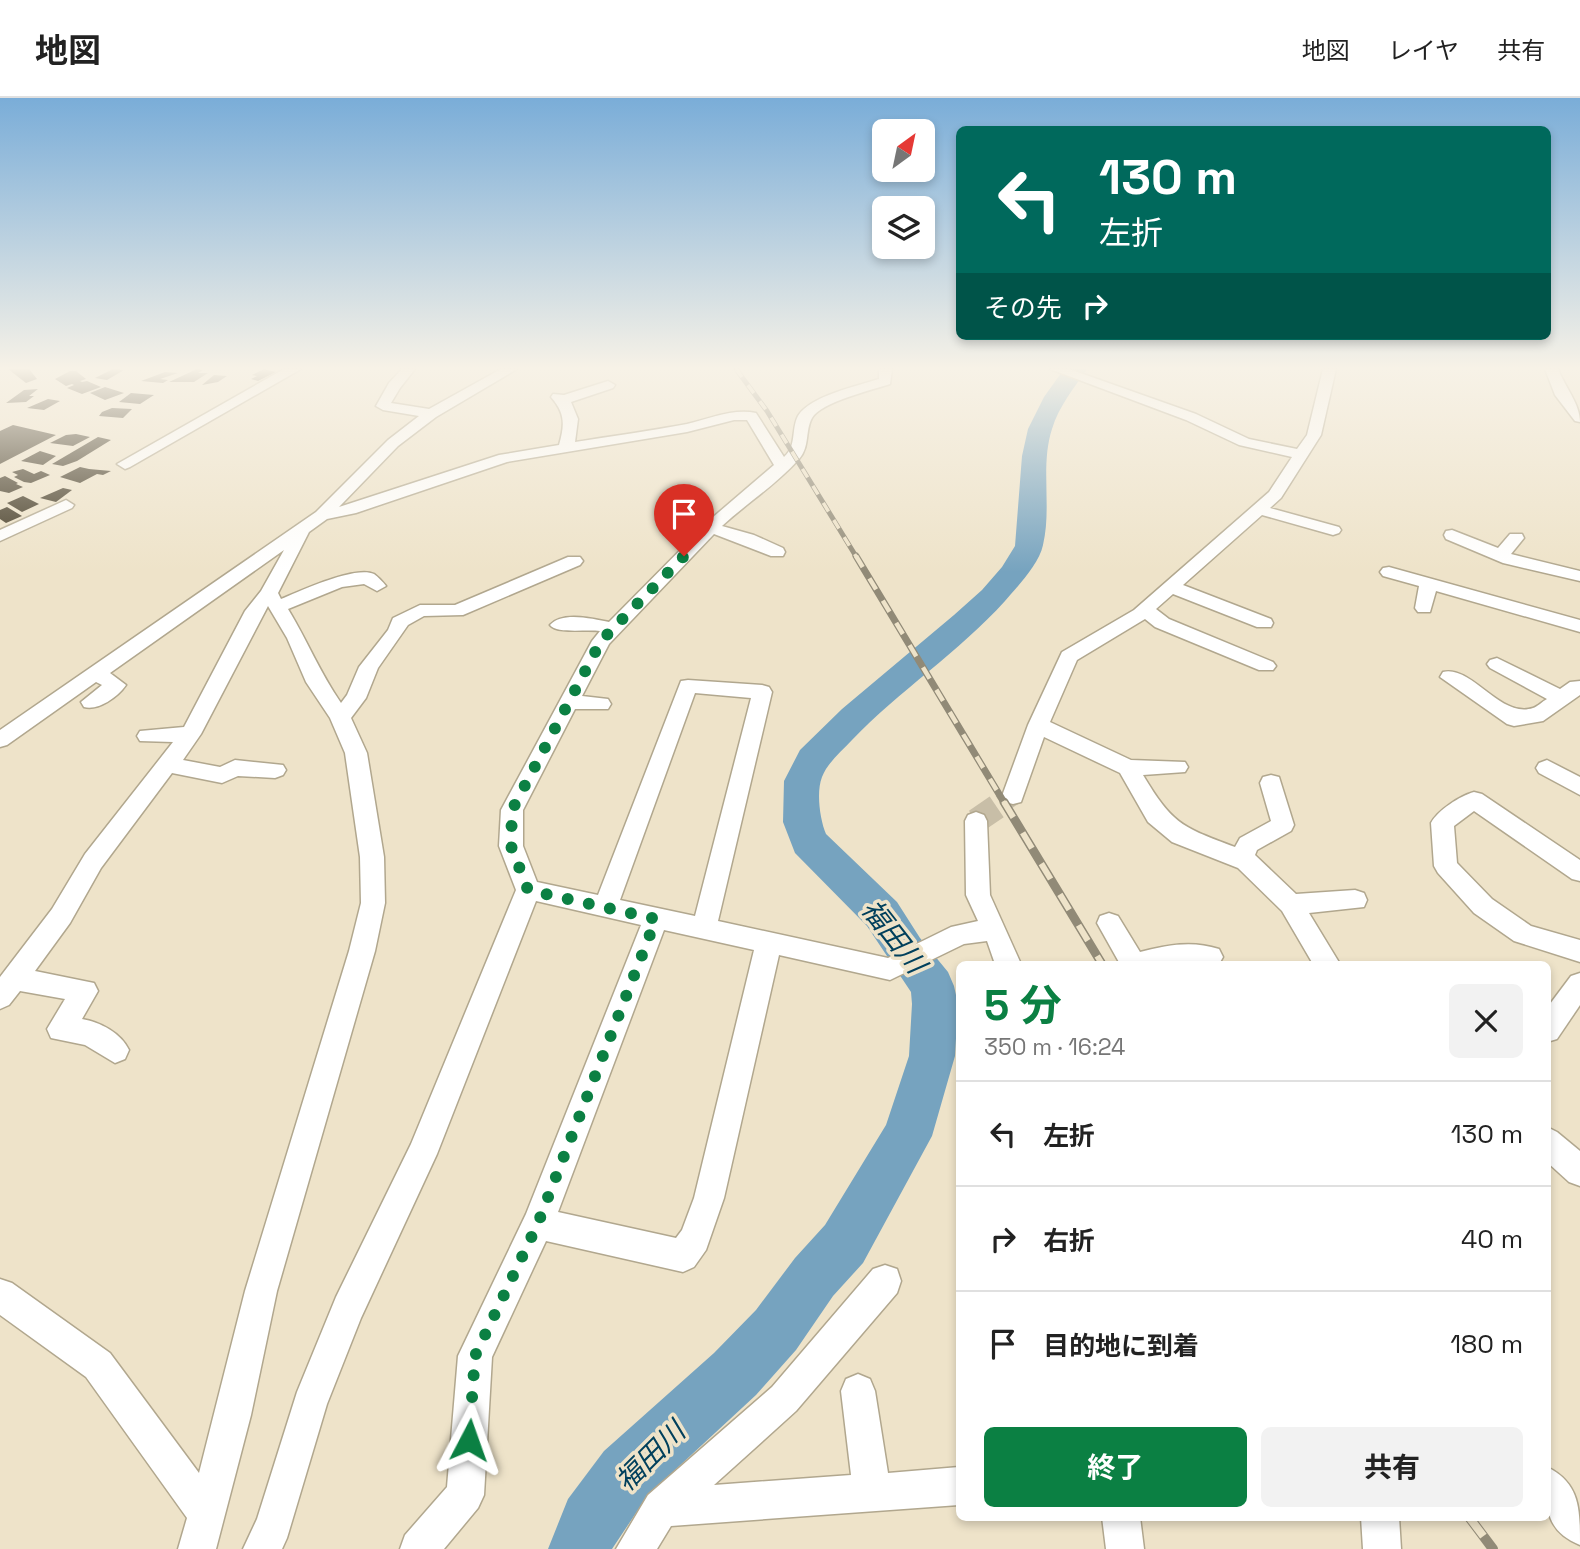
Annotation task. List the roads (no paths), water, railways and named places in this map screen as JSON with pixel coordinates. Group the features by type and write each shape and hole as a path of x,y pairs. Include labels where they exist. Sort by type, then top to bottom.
{"street":[{"path":"125,464 172,437"},
{"path":"0,740 322,516 401,437"},
{"path":"566,447 569,437"},
{"path":"322,516 350,510 488,462 605,437"},
{"path":"764,437 781,465"},
{"path":"262,1549 274,1525 309,1404 348,1309 422,1154 528,890 511,846 512,810 601,641 710,528 795,455 802,437"},
{"path":"1233,437 1244,442 1303,455"},
{"path":"1013,796 1038,725 1069,656 1145,610 1261,510 1303,455 1313,437"},
{"path":"0,536 66,505"},
{"path":"1261,510 1333,530"},
{"path":"710,528 748,539 777,552"},
{"path":"273,600 303,530"},
{"path":"1452,535 1501,555 1580,576"},
{"path":"1501,555 1516,538"},
{"path":"340,717 356,698 369,667 397,631 400,622 420,610 457,611 574,561"},
{"path":"1390,572 1580,626"},
{"path":"8,988 61,916 93,861 191,734 254,611 273,600 338,582 378,579"},
{"path":"1424,608 1429,583"},
{"path":"1171,587 1264,623"},
{"path":"197,1549 233,1415 265,1278 362,951 373,903 372,857 356,753 340,717 316,682 273,600"},
{"path":"1145,610 1162,623 1266,666"},
{"path":"559,625 584,623 614,628"},
{"path":"1497,664 1561,698"},
{"path":"91,702 116,685 95,673"},
{"path":"1450,677 1514,719 1520,715 1536,716 1577,687 1580,688"},
{"path":"605,908 688,686 762,692 704,929"},
{"path":"569,702 601,705"},
{"path":"1038,725 1128,768 1177,767"},
{"path":"147,736 191,734"},
{"path":"168,765 222,775 235,768 275,770"},
{"path":"1128,768 1156,816 1180,836 1242,859 1291,904 1325,961"},
{"path":"1546,768 1580,787"},
{"path":"1242,859 1248,844 1283,825 1271,783"},
{"path":"1580,872 1474,800 1441,823 1446,866 1483,906 1523,934 1580,951"},
{"path":"976,821 978,895 1007,961"},
{"path":"528,890 890,969 960,934 995,930"},
{"path":"1291,904 1355,900"},
{"path":"419,1549 465,1495 475,1356 538,1223 656,919"},
{"path":"1109,923 1133,961"},
{"path":"538,1223 683,1256 695,1239 709,1198 769,942"},
{"path":"1146,961 1172,954 1210,957"},
{"path":"1551,1024 1580,984"},
{"path":"8,988 85,991 61,1029 91,1033 115,1050"},
{"path":"1551,1146 1580,1171"},
{"path":"635,1549 662,1507 784,1399 886,1281"},
{"path":"0,1295 98,1365 206,1513"},
{"path":"858,1391 873,1492"},
{"path":"662,1507 956,1486"},
{"path":"1551,1490 1580,1526"},
{"path":"1122,1521 1125,1549"},
{"path":"1380,1521 1382,1549"}],"waterway":[{"name":"福田川","path":"580,1549 591,1522 626,1473 735,1374 776,1330 814,1277 844,1244 907,1136 932,1056 935,1004 932,986 905,951 882,914 809,842 802,822 802,781 813,759 854,717 965,622 993,596 1014,571 1029,546 1039,437"}],"tunnel":[{"path":"1004,802 1013,796"},
{"path":"976,821 1004,802"}],"railway":[{"path":"783,437 857,558"},
{"path":"856,556 1005,804"},
{"path":"1004,802 1100,961"},
{"path":"1472,1521 1493,1549"}]}
